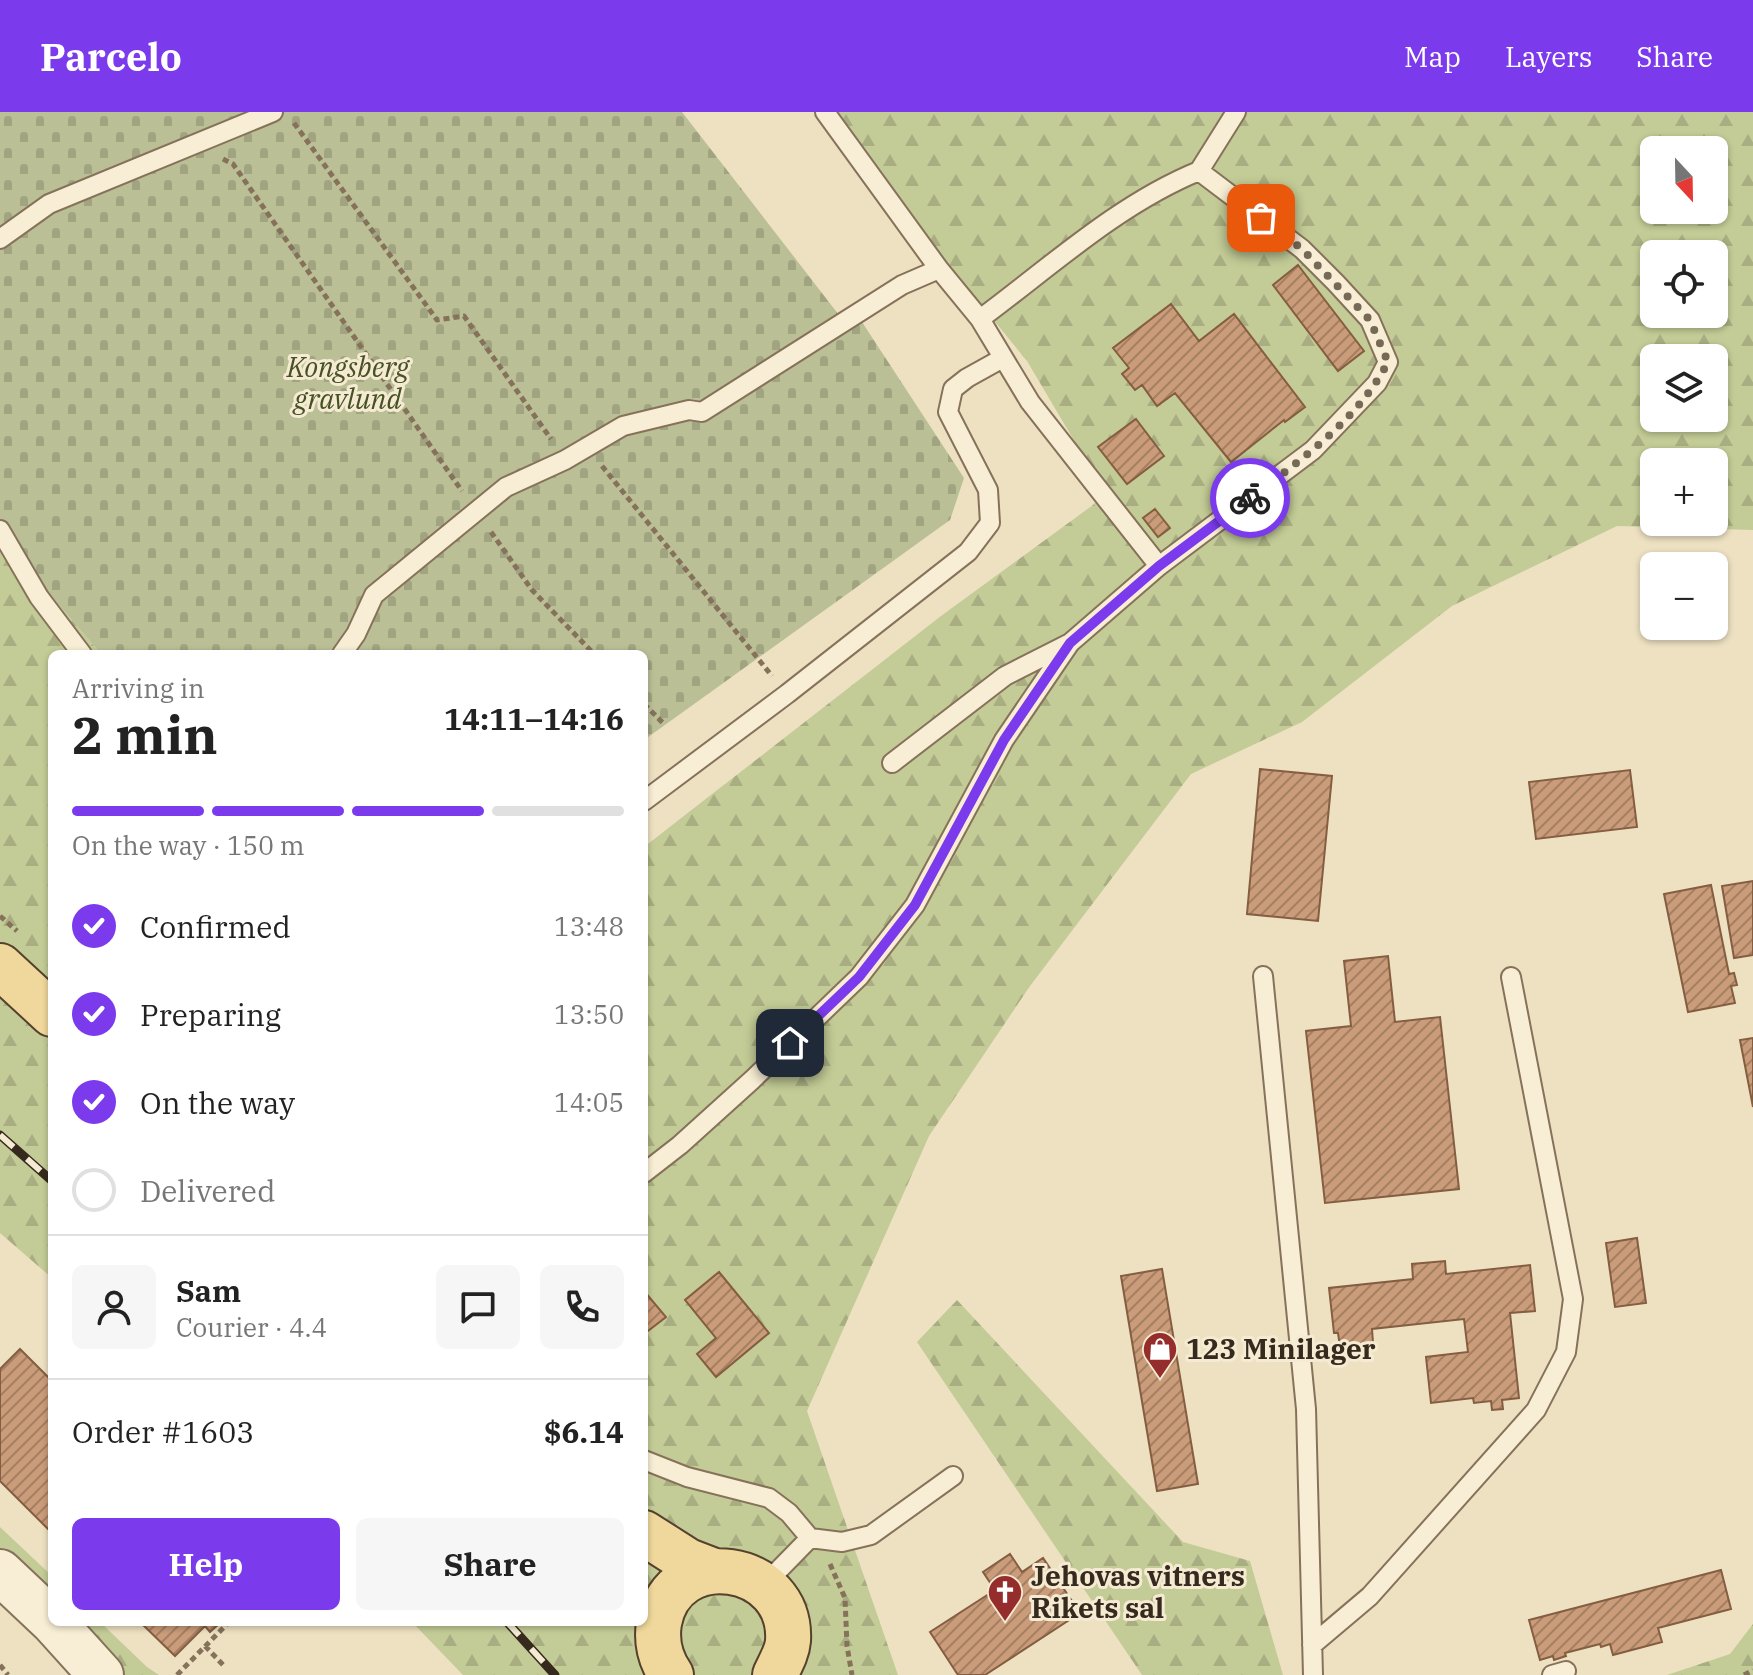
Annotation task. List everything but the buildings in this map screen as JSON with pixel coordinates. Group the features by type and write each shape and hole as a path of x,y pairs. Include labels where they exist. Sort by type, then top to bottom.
{"main road":[{"path":"0,966 48,1010"},
{"path":"648,1536 688,1561 714,1571"},
{"path":"656,1643 667,1601 678,1588 690,1578 714,1571 739,1572 755,1579 782,1609 787,1624 785,1667"}],"street":[{"path":"0,1572 48,1618"},
{"path":"56,1626 101,1675"}],"lane":[{"path":"0,239 49,204 273,112"},
{"path":"980,319 1141,201 1199,171 1236,112"},
{"path":"835,115 939,269 980,319 1030,402 1159,566"},
{"path":"892,763 1005,676 1070,643 1159,566 1313,450 1377,383 1388,362 1370,320 1336,283 1302,249 1199,171"},
{"path":"345,650 374,595 506,487 565,460 623,426 689,410 702,412 902,285 939,269"},
{"path":"648,798 968,552 990,523 988,490 948,412 953,389 1003,358"},
{"path":"0,530 39,597 79,650"},
{"path":"648,1170 752,1080 859,977 915,905 1004,740 1070,643"},
{"path":"1263,976 1306,1409 1313,1675"},
{"path":"1312,1645 1370,1596 1536,1410 1566,1352 1573,1299 1511,977"},
{"path":"648,1462 687,1477 769,1498 789,1513 810,1538 842,1542 871,1535 953,1476"},
{"path":"763,1586 810,1538"}],"path":[{"path":"286,112 437,320 464,316 565,460"},
{"path":"193,145 233,164 532,590 590,650"},
{"path":"587,447 757,660"},
{"path":"648,708 665,725"},
{"path":"810,1538 830,1563 845,1598 852,1675"},
{"path":"177,1675 221,1626"},
{"path":"205,1646 225,1667"},
{"path":"0,1665 8,1675"},
{"path":"1744,1675 1753,1670"}],"green space":[{"name":"Kongsberg gravlund","path":"0,112 682,112 849,328 862,322 964,478 950,520 648,737 648,650 98,650 22,562 0,531"},
{"path":"831,112 1753,112 1753,530 1728,529 1728,448 1640,448 1640,527 1617,526 1452,606 1302,722 1191,774 1030,986 929,1136 807,1411 898,1675 463,1675 416,1626 648,1626 648,844 941,616 1093,505 1100,497 1101,486 1027,361 906,212"},
{"path":"0,531 22,562 98,650 48,650 48,1275 0,1233"},
{"path":"957,1300 1183,1542 1250,1561 1283,1675 1142,1675 917,1342"},
{"path":"0,1527 48,1572 48,1617 0,1569"},
{"path":"1753,1624 1753,1675 1667,1675 1730,1654"},
{"path":"57,1626 104,1626 159,1675 101,1675"}],"railway":[{"path":"0,1135 48,1177"},
{"path":"511,1626 555,1675"}],"way so far":[{"path":"1250,498 1313,450 1377,383 1388,362 1370,320 1302,249 1261,218"}],"place":[{"name":"123 Minilager","path":"1160,1380"},
{"name":"Jehovas vitners Rikets sal","path":"1005,1623"}],"route":[{"path":"790,1043 859,977 915,905 1004,740 1070,643 1159,566 1250,498"}]}
